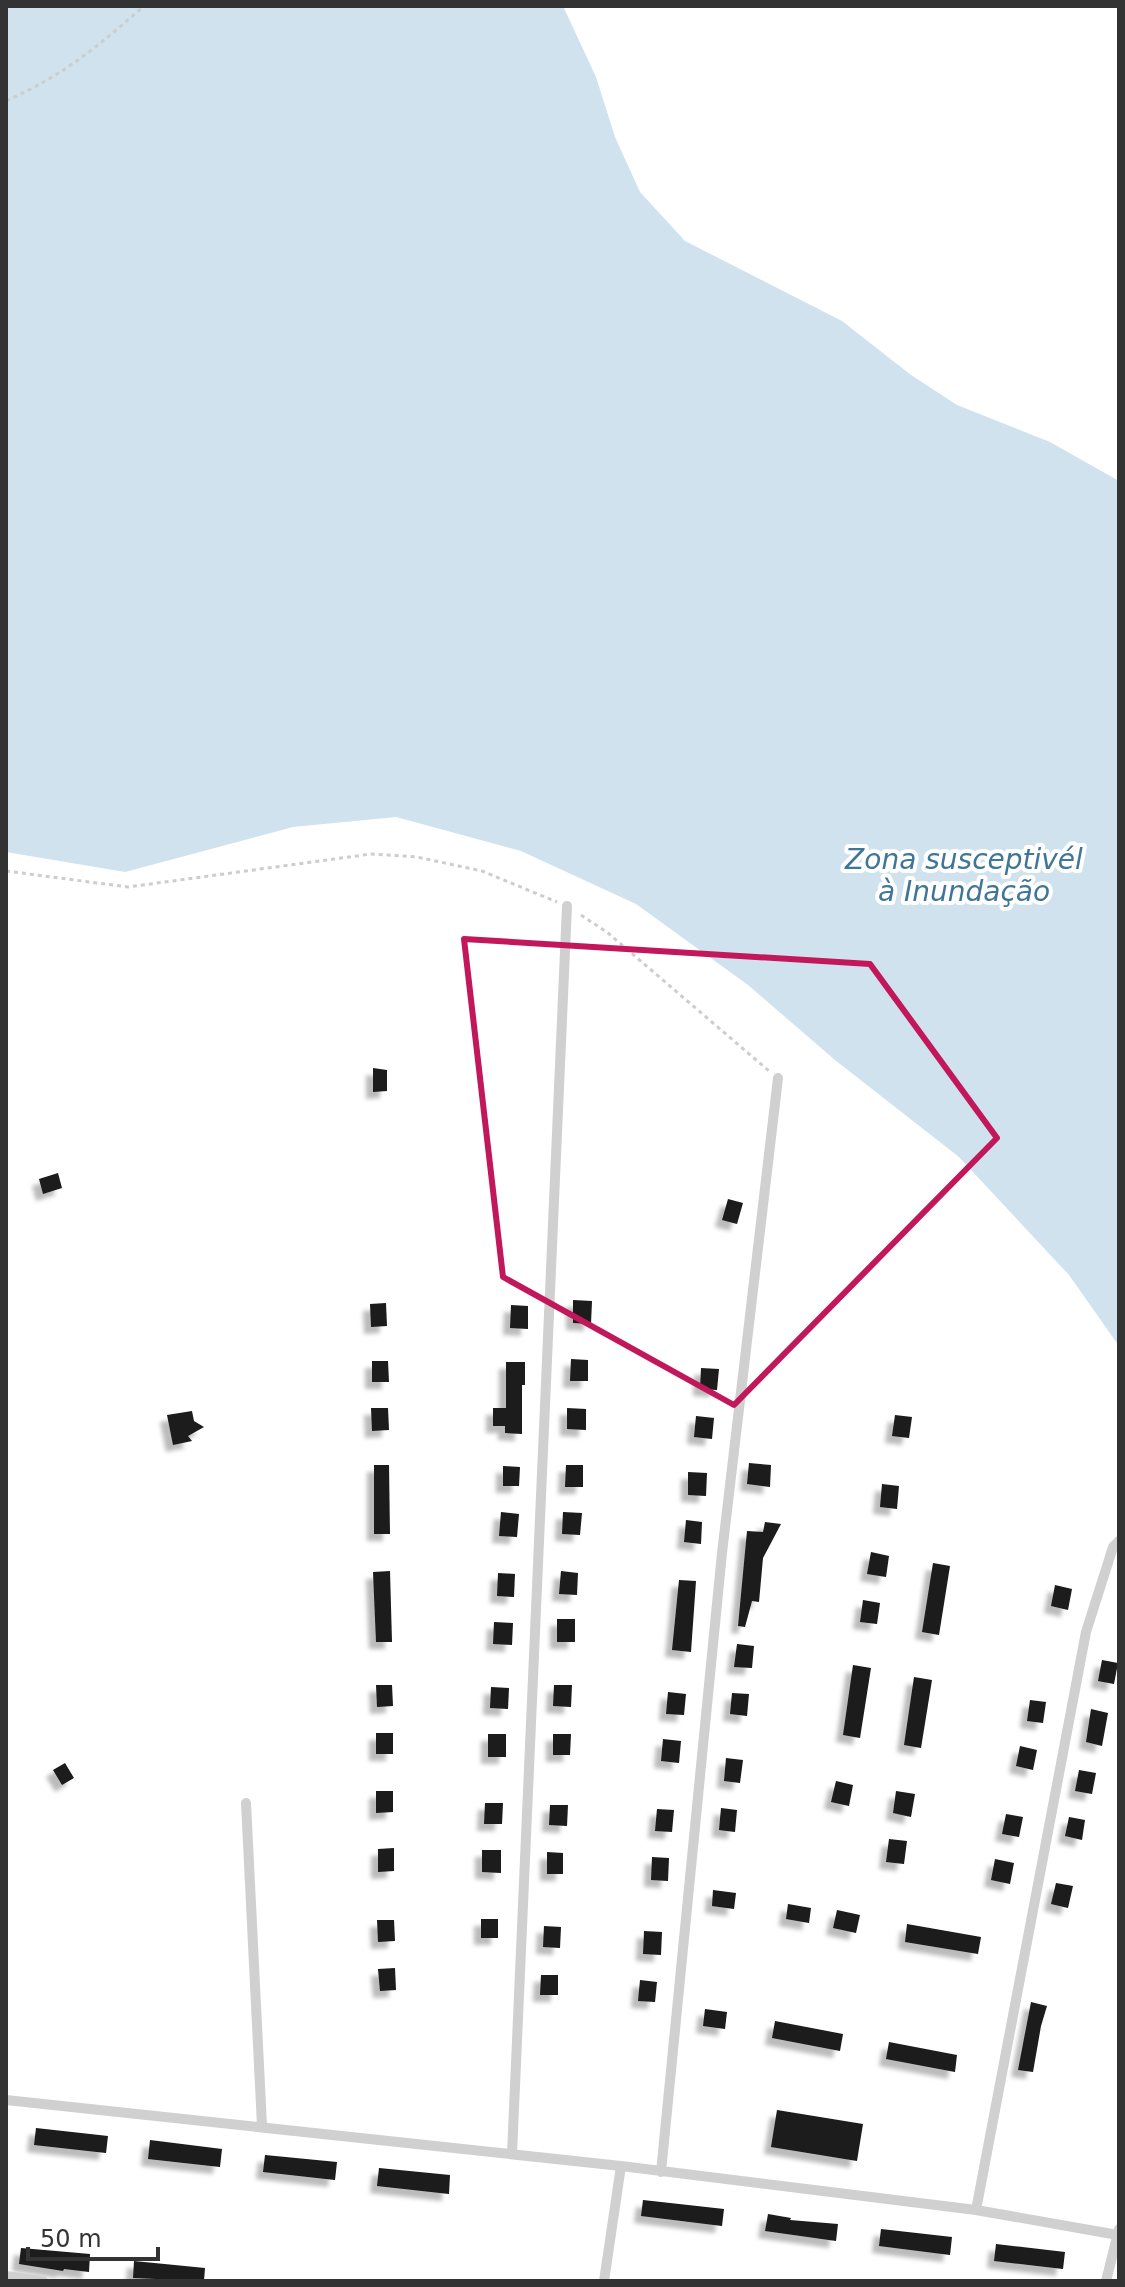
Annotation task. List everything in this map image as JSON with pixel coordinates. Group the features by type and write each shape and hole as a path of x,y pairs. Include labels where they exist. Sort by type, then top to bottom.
{"lane":[{"path":"512,2154 567,906"},
{"path":"661,2172 722,1553 778,1078"},
{"path":"976,2210 1086,1632 1113,1547 1119,1541"},
{"path":"246,1803 262,2126"},
{"path":"6,2100 621,2166 976,2210 1118,2232 1106,2281"},
{"path":"604,2281 621,2166"},
{"path":"6,2276 43,2281"}],"path":[{"path":"6,101 44,84 92,52 144,6"},
{"path":"6,871 128,887 371,854 417,857 482,871 567,906 608,933 778,1078"}],"highlighted area":[{"path":"464,939 870,964 997,1138 734,1405 503,1277"}],"water":[{"name":"Zona susceptivél à Inundação","path":"6,6 563,6 596,77 615,137 640,192 685,241 842,321 911,375 957,405 1050,442 1119,481 1119,1346 1069,1275 959,1157 835,1060 748,985 636,904 521,851 396,817 293,827 125,872 6,852"}],"building":[{"path":"373,1068 387,1070 387,1091 373,1092"},
{"path":"58,1173 62,1188 43,1194 39,1179"},
{"path":"728,1199 743,1203 737,1224 722,1220"},
{"path":"573,1300 592,1301 591,1324 573,1323"},
{"path":"386,1303 387,1326 371,1327 370,1304"},
{"path":"511,1305 528,1306 528,1329 510,1328"},
{"path":"571,1359 588,1360 588,1381 570,1381"},
{"path":"372,1361 388,1361 389,1382 372,1382"},
{"path":"506,1362 525,1362 522,1434 505,1433 505,1426 493,1426 493,1408 506,1408"},
{"path":"701,1368 719,1369 717,1390 700,1389"},
{"path":"371,1408 388,1408 389,1430 372,1431"},
{"path":"567,1408 586,1409 586,1430 567,1429"},
{"path":"192,1411 194,1421 204,1427 188,1436 192,1441 173,1445 167,1415"},
{"path":"895,1415 912,1417 909,1438 892,1436"},
{"path":"696,1416 714,1418 712,1439 694,1437"},
{"path":"749,1463 771,1465 770,1487 747,1484"},
{"path":"374,1465 389,1465 390,1534 374,1534"},
{"path":"566,1465 583,1465 583,1487 565,1487"},
{"path":"503,1466 520,1467 519,1486 503,1486"},
{"path":"688,1472 707,1473 706,1496 688,1495"},
{"path":"882,1484 899,1486 897,1509 880,1507"},
{"path":"501,1512 519,1514 517,1537 499,1536"},
{"path":"563,1512 582,1513 580,1535 562,1534"},
{"path":"686,1520 702,1522 701,1544 684,1542"},
{"path":"765,1522 781,1524 763,1558 759,1602 752,1601 745,1627 738,1626 747,1531 763,1532"},
{"path":"871,1552 889,1556 886,1577 867,1574"},
{"path":"933,1563 950,1566 939,1635 922,1632"},
{"path":"390,1571 392,1642 376,1642 373,1572"},
{"path":"561,1571 578,1573 577,1595 559,1594"},
{"path":"498,1573 515,1574 514,1597 497,1596"},
{"path":"679,1580 696,1581 691,1652 672,1650"},
{"path":"1055,1585 1072,1589 1068,1610 1051,1606"},
{"path":"863,1600 880,1603 877,1624 860,1622"},
{"path":"557,1619 575,1619 575,1642 557,1642"},
{"path":"494,1622 513,1623 512,1645 493,1644"},
{"path":"737,1644 754,1646 752,1668 734,1667"},
{"path":"1102,1660 1118,1663 1114,1684 1098,1681"},
{"path":"853,1665 871,1668 860,1738 843,1735"},
{"path":"914,1677 932,1680 921,1748 904,1745"},
{"path":"376,1685 392,1685 393,1706 377,1707"},
{"path":"554,1685 572,1685 571,1707 553,1706"},
{"path":"491,1687 509,1688 508,1709 490,1708"},
{"path":"668,1692 686,1694 684,1715 666,1714"},
{"path":"732,1693 749,1694 747,1716 730,1714"},
{"path":"1030,1700 1046,1702 1043,1723 1027,1721"},
{"path":"1091,1709 1108,1713 1102,1746 1086,1742"},
{"path":"376,1733 393,1733 393,1754 376,1754"},
{"path":"488,1734 506,1734 506,1757 488,1757"},
{"path":"553,1734 571,1734 570,1755 553,1755"},
{"path":"663,1739 681,1741 679,1763 661,1761"},
{"path":"1020,1746 1037,1750 1033,1770 1016,1766"},
{"path":"726,1758 743,1760 740,1783 724,1781"},
{"path":"65,1763 74,1778 62,1785 53,1770"},
{"path":"1079,1770 1096,1773 1092,1794 1075,1791"},
{"path":"836,1781 853,1785 849,1806 831,1802"},
{"path":"376,1791 393,1791 393,1812 376,1813"},
{"path":"896,1791 915,1794 911,1817 893,1813"},
{"path":"485,1803 503,1803 502,1824 484,1824"},
{"path":"550,1805 568,1805 567,1826 549,1825"},
{"path":"721,1808 737,1810 735,1832 719,1830"},
{"path":"657,1809 674,1810 672,1832 655,1831"},
{"path":"1006,1814 1023,1817 1019,1837 1002,1834"},
{"path":"1069,1817 1085,1820 1082,1840 1065,1836"},
{"path":"889,1839 907,1841 904,1864 886,1862"},
{"path":"394,1848 394,1871 378,1872 378,1849"},
{"path":"482,1850 501,1850 501,1873 482,1872"},
{"path":"547,1852 563,1853 563,1874 547,1874"},
{"path":"652,1857 669,1858 668,1881 651,1880"},
{"path":"995,1859 1014,1863 1010,1884 991,1880"},
{"path":"1056,1883 1073,1886 1068,1908 1051,1904"},
{"path":"713,1890 736,1893 734,1909 712,1906"},
{"path":"788,1904 811,1908 809,1923 786,1919"},
{"path":"837,1910 860,1915 856,1933 833,1928"},
{"path":"481,1919 498,1919 498,1938 481,1938"},
{"path":"377,1920 394,1920 395,1941 378,1942"},
{"path":"907,1924 981,1937 978,1954 905,1942"},
{"path":"544,1926 561,1927 560,1948 543,1947"},
{"path":"644,1931 662,1932 661,1955 643,1954"},
{"path":"395,1968 396,1990 380,1991 378,1969"},
{"path":"541,1975 558,1975 558,1995 540,1995"},
{"path":"640,1980 657,1982 655,2002 638,2001"},
{"path":"1031,2002 1047,2006 1033,2072 1018,2070"},
{"path":"705,2009 727,2012 725,2029 703,2026"},
{"path":"775,2021 843,2034 840,2051 772,2038"},
{"path":"889,2042 957,2055 955,2072 886,2059"},
{"path":"777,2110 863,2124 857,2161 771,2147"},
{"path":"36,2128 108,2136 106,2153 34,2145"},
{"path":"150,2140 222,2149 220,2167 148,2159"},
{"path":"265,2155 337,2162 335,2180 263,2172"},
{"path":"379,2168 450,2175 449,2194 377,2186"},
{"path":"643,2200 724,2209 722,2226 641,2216"},
{"path":"768,2214 790,2220 838,2224 836,2241 765,2231"},
{"path":"881,2229 952,2237 950,2255 879,2246"},
{"path":"996,2244 1065,2252 1063,2269 994,2261"},
{"path":"21,2248 90,2254 89,2272 19,2264"},
{"path":"134,2261 205,2268 204,2281 133,2278"}]}
